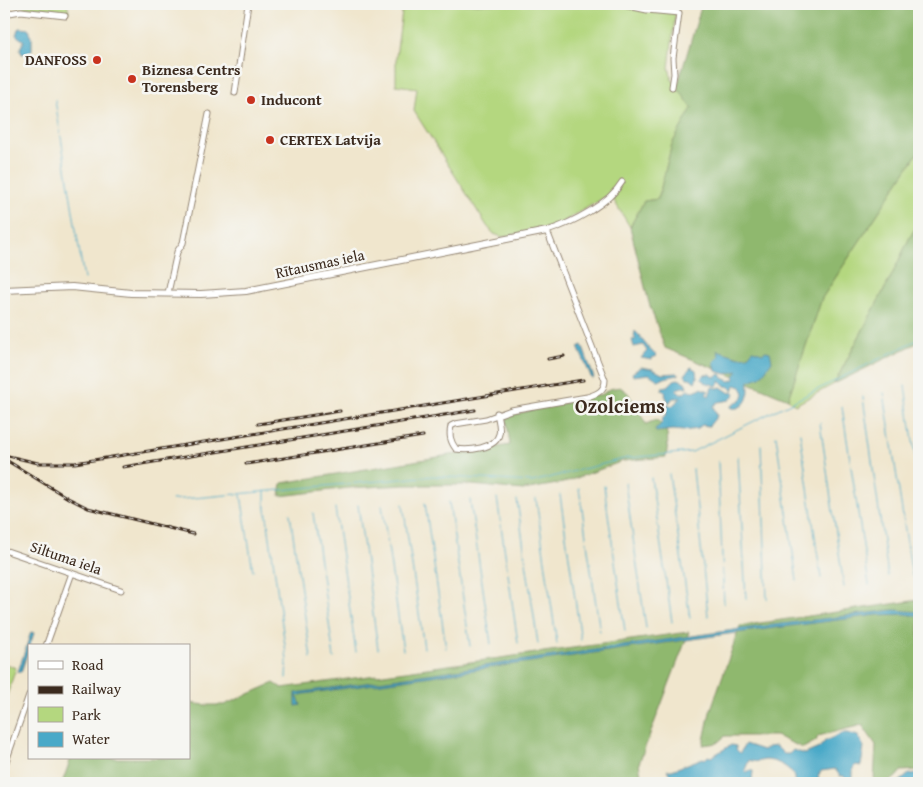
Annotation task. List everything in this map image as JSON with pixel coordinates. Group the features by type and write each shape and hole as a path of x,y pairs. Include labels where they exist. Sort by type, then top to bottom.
{"street":[{"path":"235,93 248,4"},
{"path":"618,4 646,10 679,13 673,58 674,74 672,87"},
{"path":"4,14 20,12 65,16"},
{"path":"168,293 176,252 184,243 209,114"},
{"name":"Rītausmas iela","path":"4,290 72,287 131,293 225,293 256,290 547,231 580,216 610,198 622,182"},
{"path":"497,413 500,433 497,439 490,445 463,450 456,449 451,442 450,432 451,426 455,424 486,419 497,413 587,397 599,393 605,386 605,380 547,231"},
{"name":"Siltuma iela","path":"4,550 121,590"},
{"path":"47,644 72,573"},
{"path":"4,767 28,697"}],"green space":[{"path":"18,4 67,4 69,12 17,6"},
{"path":"403,4 609,4 617,7 620,4 678,4 669,68 672,79 693,108 672,144 658,199 644,201 630,227 613,199 607,196 556,226 502,237 494,234 487,226 414,111 417,88 396,85 396,57"},
{"path":"702,4 919,4 919,151 822,298 788,399 665,348 649,303 630,227 644,201 658,199 672,144 692,108 677,87"},
{"path":"919,151 919,222 834,384 795,405 788,399 822,298"},
{"path":"919,222 919,342 834,384 910,237"},
{"path":"620,387 628,393 646,424 656,420 664,427 667,436 666,457 623,461 563,483 523,490 472,485 404,485 349,488 280,496 282,483 510,445 506,416 603,394 609,389"},
{"path":"919,600 919,770 901,771 890,781 876,783 874,781 876,745 862,725 818,736 816,741 803,748 776,736 725,736 717,743 703,745 710,712 740,626"},
{"path":"689,632 639,763 641,775 637,783 62,783 70,760 190,760 190,703 224,705 274,683 282,688"},
{"path":"4,664 16,668 4,704"}],"water":[{"path":"18,29 29,29 32,38 32,50 29,53 22,54 20,49 24,41 16,35"},
{"path":"635,331 657,356 652,358 652,360 641,358 647,351 643,345 634,347 632,340 636,339 634,337"},
{"path":"582,345 594,378 592,379 578,347"},
{"path":"717,350 739,357 748,356 753,350 762,353 770,352 772,361 760,377 749,381 747,399 738,408 730,407 743,398 744,393 741,387 735,385 733,391 720,381 717,386 704,382 701,378 704,375 710,374 714,377 721,374 723,378 730,381 735,379 734,376 738,371 726,374 716,371 714,362 719,356"},
{"path":"641,367 653,369 662,374 677,373 679,375 658,380 649,374 633,376 632,373"},
{"path":"691,367 696,370 697,378 695,382 685,375"},
{"path":"678,379 685,382 687,386 686,388 676,389 679,393 701,388 709,391 706,394 709,396 712,387 721,387 735,394 730,400 718,402 713,406 717,416 709,426 702,425 697,429 683,431 656,432 655,430 662,423 663,417 667,413 665,409 668,406 667,404 672,406 681,398 673,398 669,403 665,395 666,393 662,390 663,387"},
{"path":"894,610 919,612 919,616 905,614 877,615 728,634 304,694 297,696 301,705 296,706 296,693 741,629"},
{"path":"31,632 34,633 30,644 28,644 28,651 21,672 18,672"},
{"path":"843,733 858,736 864,747 861,766 856,765 853,768 853,776 849,783 835,769 821,771 818,776 821,783 794,783 794,778 789,770 770,760 755,762 749,760 745,770 746,772 753,771 752,781 764,783 673,783 676,780 675,775 670,775 667,770 672,770 703,758 705,759 708,756 711,757 731,745 736,746 740,753 745,744 763,750 776,746 784,754 789,754 793,750 805,754 819,748 825,741"},
{"path":"919,773 919,783 898,783 909,774"}],"waterway":[{"path":"55,100 84,279"},
{"path":"172,500 433,476 532,482 627,458 692,452 919,339"},
{"path":"905,386 919,482"},
{"path":"884,393 912,576"},
{"path":"863,397 888,576"},
{"path":"842,407 869,585"},
{"path":"820,423 844,587"},
{"path":"800,433 821,578"},
{"path":"776,436 797,581"},
{"path":"761,445 767,599"},
{"path":"738,456 746,599"},
{"path":"718,461 724,604"},
{"path":"693,469 708,616"},
{"path":"669,474 690,618"},
{"path":"651,478 672,622"},
{"path":"625,483 646,628"},
{"path":"604,486 625,631"},
{"path":"579,488 600,632"},
{"path":"265,491 287,660 286,678"},
{"path":"241,495 253,571"},
{"path":"560,495 581,640"},
{"path":"497,498 518,643"},
{"path":"536,499 557,644"},
{"path":"470,500 491,644"},
{"path":"517,500 538,644"},
{"path":"449,502 470,646"},
{"path":"425,503 446,648"},
{"path":"403,504 424,648"},
{"path":"358,505 378,649"},
{"path":"382,505 403,650"},
{"path":"335,508 356,652"},
{"path":"313,513 334,658"},
{"path":"290,514 311,658"}],"railway":[{"path":"548,359 564,356"},
{"path":"4,455 38,463 75,463 583,380"},
{"path":"123,467 475,410"},
{"path":"258,424 340,411"},
{"path":"246,464 423,436"},
{"path":"6,460 88,508 193,534"}],"place":[{"name":"DANFOSS","path":"97,60"},
{"name":"Biznesa Centrs Torensberg","path":"132,79"},
{"name":"Inducont","path":"251,100"},
{"name":"CERTEX Latvija","path":"270,140"}],"district":[{"name":"Ozolciems","path":"620,406"}]}
